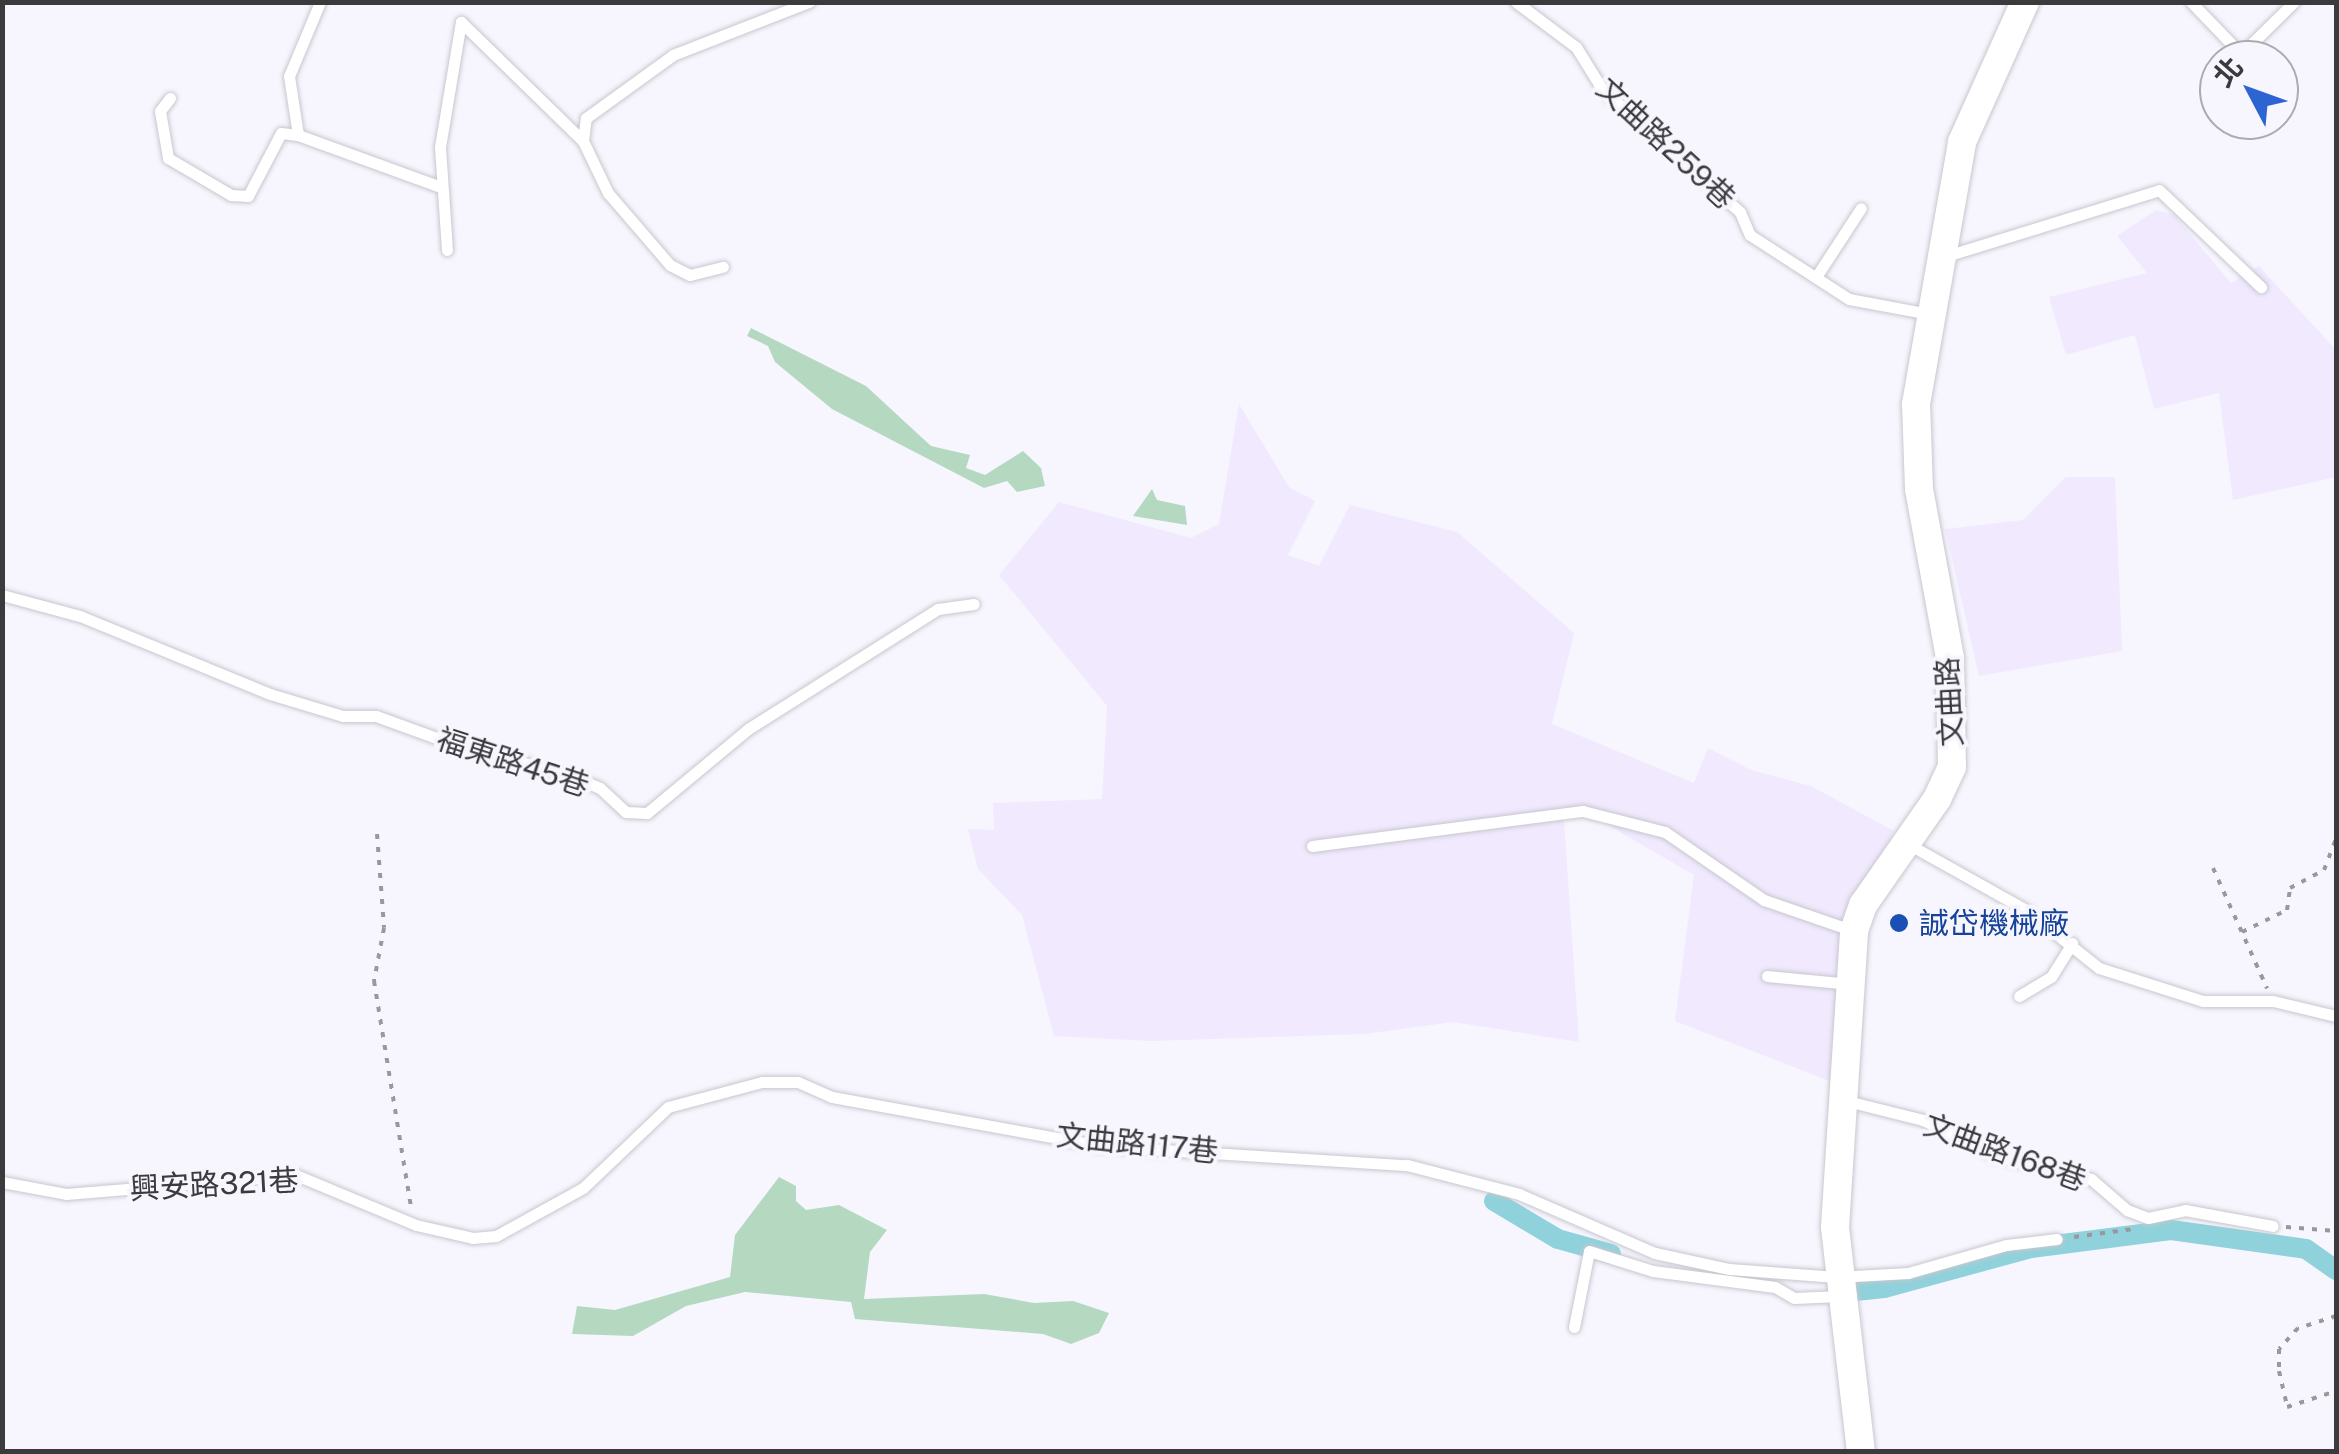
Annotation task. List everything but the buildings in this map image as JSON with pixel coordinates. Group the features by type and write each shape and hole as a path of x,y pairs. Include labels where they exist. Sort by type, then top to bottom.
{"street":[{"name":"文曲路","path":"1860,1452 1838,1286 1854,931 1863,905 1938,799 1952,768 1956,721 1919,489 1916,404 1962,142 2017,10"}],"lane":[{"path":"298,135 289,76 320,2"},
{"path":"582,141 586,118 673,55 809,2"},
{"name":"文曲路259巷","path":"1516,2 1576,48 1602,89 1740,212 1750,236 1849,299 1929,314"},
{"path":"2191,2 2241,54 2294,2"},
{"path":"447,250 438,186 461,22 582,141 608,193 670,265 690,275 723,268"},
{"path":"170,98 160,111 168,158 231,196 248,196 282,133 298,135 438,186"},
{"path":"1939,258 2159,190 2261,287"},
{"path":"1816,277 1861,208"},
{"name":"福東路45巷","path":"2,595 80,616 270,694 343,716 376,716 461,748 568,774 600,788 626,812 647,813 748,729 938,609 974,604"},
{"path":"1312,846 1583,811 1665,832 1764,900 1854,931"},
{"path":"1904,842 2072,942 2099,968 2203,1000 2273,1002 2336,1016"},
{"path":"2020,996 2051,977 2072,942"},
{"path":"1766,976 1851,984"},
{"name":"文曲路117巷","path":"416,1225 496,1236 583,1188 668,1106 762,1082 798,1082 832,1097 1101,1146 1406,1164 1519,1194 1655,1253 1838,1286"},
{"name":"文曲路168巷","path":"1847,1101 1924,1120 1999,1156 2092,1179 2127,1210 2148,1218"},
{"name":"興安路321巷","path":"2,1182 66,1194 296,1175 416,1225"},
{"path":"2148,1218 2185,1210 2273,1226"},
{"path":"1574,1327 1589,1250 1653,1272 1775,1287 1794,1298 1908,1273 2006,1245 2058,1238"}],"path":[{"path":"376,834 384,928 374,981 416,1225"},
{"path":"2242,932 2287,910 2290,888 2324,870 2336,838"},
{"path":"2212,868 2273,1002"},
{"path":"2058,1238 2125,1231 2148,1218"},
{"path":"2273,1226 2336,1231"},
{"path":"2336,1316 2298,1328 2279,1350 2278,1371 2287,1407 2336,1391"}],"shaded area":[{"path":"2156,210 2174,215 2231,283 2259,266 2336,350 2336,477 2233,500 2219,393 2154,409 2135,335 2066,355 2049,297 2147,273 2117,236"},
{"path":"1239,404 1289,487 1315,501 1288,555 1319,566 1350,505 1457,532 1574,633 1552,724 1694,783 1708,748 1751,770 1811,786 1894,831 1870,874 1832,1082 1675,1021 1694,875 1589,814 1564,819 1579,1042 1453,1022 1364,1034 1151,1041 1054,1036 1022,915 978,869 968,829 994,830 993,803 1102,799 1107,706 999,575 1059,502 1191,538 1219,524"},
{"path":"2066,477 2115,477 2122,651 1979,676 1945,529 2023,520"}],"green space":[{"path":"751,328 866,386 931,446 970,455 966,468 985,475 1023,451 1041,468 1045,486 1017,492 1007,481 984,488 832,409 775,362 768,346 747,336"},
{"path":"1152,489 1157,500 1185,506 1187,525 1133,516"},
{"path":"779,1177 796,1186 796,1201 806,1210 839,1205 887,1230 870,1252 864,1299 984,1294 1034,1303 1073,1301 1109,1313 1099,1333 1071,1344 1043,1334 855,1319 851,1302 745,1292 686,1306 633,1336 572,1334 577,1306 615,1310 730,1277 735,1235"}],"waterway":[{"path":"1494,1201 1558,1239 1611,1254"},
{"path":"1837,1293 1884,1288 2031,1248 2171,1230 2306,1249 2336,1270"}],"place":[{"name":"誠岱機械廠","path":"1899,923"}]}
